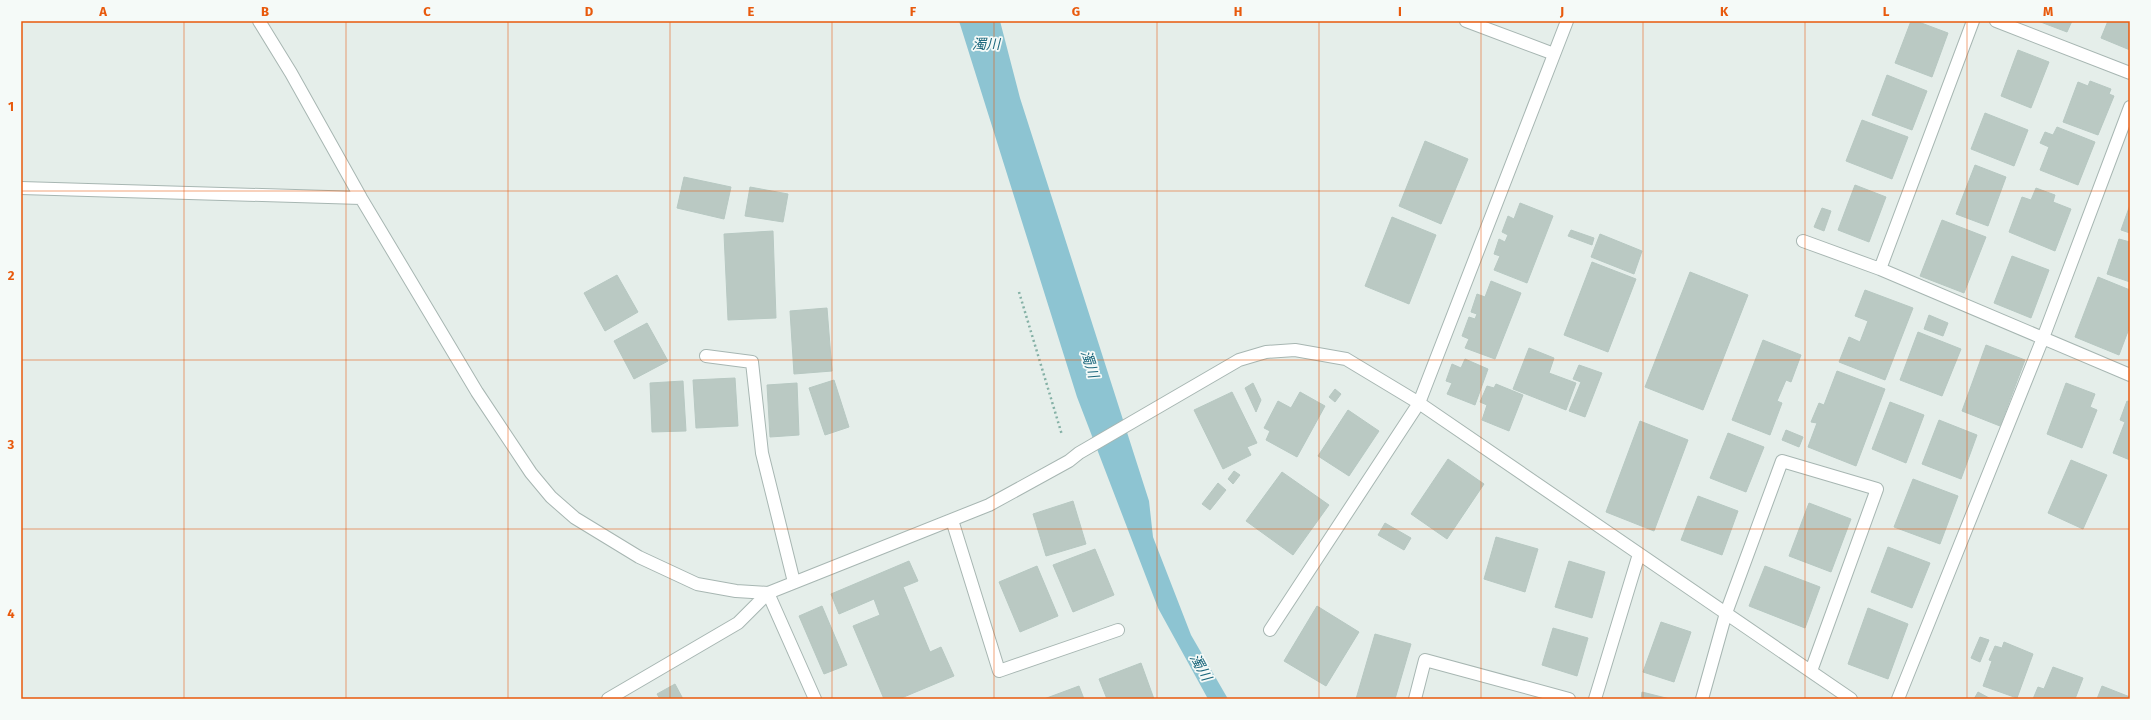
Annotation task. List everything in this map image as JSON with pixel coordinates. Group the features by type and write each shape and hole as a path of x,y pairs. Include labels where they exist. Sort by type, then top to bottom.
{"street":[{"path":"259,21 291,72 361,198 477,392 531,472 551,497 575,518 639,557 697,584 736,591 768,594"},
{"path":"1466,21 1554,54"},
{"path":"1270,630 1419,402 1567,21"},
{"path":"1880,269 1974,21"},
{"path":"1996,21 2130,73"},
{"path":"1898,699 2043,338 2130,107"},
{"path":"21,188 361,198"},
{"path":"1803,241 1880,269 2130,375"},
{"path":"608,699 738,623 768,594 794,582 989,505 1069,461 1079,453 1239,360 1266,352 1295,350 1346,360 1419,402 1851,699"},
{"path":"706,356 752,362 762,453 794,582"},
{"path":"1702,699 1726,613 1782,461 1877,489 1811,671"},
{"path":"952,520 999,671 1118,630"},
{"path":"1595,699 1640,554"},
{"path":"768,594 815,699"},
{"path":"1415,699 1425,660 1569,699"}],"path":[{"path":"1019,292 1069,461"}],"water":[{"name":"濁川","path":"959,21 1000,21 1020,98 1149,501 1153,537 1191,635 1228,699 1208,699 1158,608 1077,397"}],"building":[{"path":"1911,21 1916,21 1948,33 1932,77 1895,63"},
{"path":"2038,21 2072,21 2067,32"},
{"path":"2108,21 2130,21 2130,50 2101,38"},
{"path":"2018,50 2049,62 2031,108 2001,96"},
{"path":"1887,75 1927,91 1912,130 1872,115"},
{"path":"2090,81 2111,89 2109,94 2114,96 2098,135 2063,122 2078,82 2088,86"},
{"path":"1985,113 2028,130 2014,166 1971,149"},
{"path":"1862,120 1908,137 1892,179 1846,161"},
{"path":"2057,127 2095,142 2078,185 2040,170 2049,147 2040,143 2045,132 2053,135"},
{"path":"1425,141 1468,159 1441,224 1399,206"},
{"path":"1975,165 2006,177 1988,226 1956,214"},
{"path":"684,177 731,187 724,219 677,208"},
{"path":"1855,185 1886,197 1869,242 1838,230"},
{"path":"750,187 788,194 783,222 745,216"},
{"path":"2036,188 2055,195 2053,202 2071,209 2055,251 2009,232 2022,197 2031,200"},
{"path":"1520,203 1553,216 1527,283 1494,270 1500,256 1494,254 1499,239 1505,242 1508,235 1502,232 1508,216 1514,219"},
{"path":"2130,205 2130,233 2121,230"},
{"path":"1822,208 1831,211 1824,231 1814,227"},
{"path":"1392,217 1436,235 1409,304 1365,286"},
{"path":"1942,220 1986,237 1964,293 1920,276"},
{"path":"1571,230 1594,238 1592,245 1568,236"},
{"path":"773,231 776,318 728,320 724,234"},
{"path":"1600,234 1642,251 1634,274 1591,257"},
{"path":"2119,239 2130,242 2130,282 2107,274"},
{"path":"2012,256 2049,270 2031,318 1994,303"},
{"path":"1592,262 1636,279 1608,352 1564,335"},
{"path":"1690,272 1748,295 1703,410 1645,387"},
{"path":"617,275 638,312 605,331 584,293"},
{"path":"2098,277 2130,290 2130,326 2119,355 2075,337"},
{"path":"1491,281 1521,293 1495,359 1465,348 1469,339 1462,336 1469,317 1475,319 1477,314 1471,312 1477,294 1485,297"},
{"path":"1865,290 1913,308 1885,380 1839,362 1849,337 1860,342 1868,321 1855,316"},
{"path":"827,308 832,371 794,374 790,311"},
{"path":"1929,315 1948,323 1943,336 1924,329"},
{"path":"647,323 668,361 634,379 614,341"},
{"path":"1918,332 1961,349 1942,396 1900,380"},
{"path":"1763,340 1801,355 1791,382 1786,380 1777,401 1782,403 1770,435 1732,420"},
{"path":"1986,345 2025,360 2000,426 1962,411"},
{"path":"1529,348 1554,358 1549,373 1576,383 1566,410 1513,389"},
{"path":"1465,359 1488,369 1475,405 1447,394 1452,383 1446,381 1452,364 1461,368"},
{"path":"1579,365 1602,373 1585,417 1569,411 1581,382 1573,379"},
{"path":"1837,371 1885,389 1856,466 1808,447 1817,423 1811,422 1819,403 1824,405"},
{"path":"735,378 738,426 696,428 693,380"},
{"path":"834,380 849,427 825,435 809,388"},
{"path":"683,381 686,431 652,432 650,383"},
{"path":"797,383 799,435 770,437 767,385"},
{"path":"1253,383 1261,400 1256,412 1245,388"},
{"path":"2066,383 2095,394 2090,407 2097,410 2082,448 2047,434"},
{"path":"1496,384 1523,395 1509,431 1482,420 1487,405 1480,402 1487,386 1494,388"},
{"path":"1335,389 1341,394 1335,402 1329,397"},
{"path":"1232,392 1257,443 1247,447 1251,455 1223,469 1194,410"},
{"path":"1300,392 1325,406 1297,457 1266,440 1270,431 1264,428 1278,401 1291,408"},
{"path":"2127,401 2130,402 2130,460 2113,453 2125,422 2120,420"},
{"path":"1890,402 1924,415 1906,463 1872,449"},
{"path":"1348,410 1379,431 1349,476 1318,456"},
{"path":"1939,420 1977,435 1961,479 1922,464"},
{"path":"1640,421 1688,440 1654,531 1606,512"},
{"path":"1786,430 1803,437 1799,447 1782,440"},
{"path":"1728,433 1764,447 1746,492 1710,478"},
{"path":"1448,459 1484,484 1447,539 1411,514"},
{"path":"2071,460 2107,475 2083,529 2048,513"},
{"path":"1234,471 1240,475 1233,484 1228,479"},
{"path":"1282,472 1329,505 1293,555 1246,521"},
{"path":"1913,479 1958,496 1940,544 1894,527"},
{"path":"1218,483 1226,490 1210,510 1202,504"},
{"path":"1698,496 1738,511 1722,555 1681,540"},
{"path":"1073,501 1086,544 1046,556 1033,514"},
{"path":"1809,503 1851,519 1831,572 1789,556"},
{"path":"1385,523 1411,538 1404,550 1378,535"},
{"path":"1496,537 1538,549 1525,592 1484,579"},
{"path":"1888,547 1930,563 1912,608 1871,592"},
{"path":"1095,549 1114,595 1073,612 1053,565"},
{"path":"909,561 918,581 903,587 930,652 941,647 954,676 899,699 884,699 853,626 880,615 874,599 839,614 831,594"},
{"path":"1569,561 1605,572 1592,618 1555,607"},
{"path":"1037,566 1058,616 1020,632 999,582"},
{"path":"1765,566 1820,587 1805,628 1749,606"},
{"path":"822,606 847,665 824,674 799,616"},
{"path":"1317,606 1359,632 1326,686 1284,661"},
{"path":"1868,608 1908,624 1888,679 1848,664"},
{"path":"1661,622 1691,632 1674,682 1643,672"},
{"path":"1553,628 1588,638 1577,676 1542,665"},
{"path":"1375,634 1411,644 1395,699 1356,699"},
{"path":"1980,637 1989,640 1980,662 1971,658"},
{"path":"2004,642 2033,654 2017,698 1983,686 1992,661 1989,660 1995,646 2002,648"},
{"path":"1141,663 1154,699 1107,699 1099,679"},
{"path":"2053,667 2083,678 2075,699 2033,699 2038,687 2044,689"},
{"path":"675,684 683,699 660,699 657,694"},
{"path":"1079,686 1084,699 1044,699"},
{"path":"2102,686 2130,697 2130,699 2097,699"},
{"path":"1642,692 1670,699 1641,699"},
{"path":"1978,692 1991,699 1974,699"}]}
